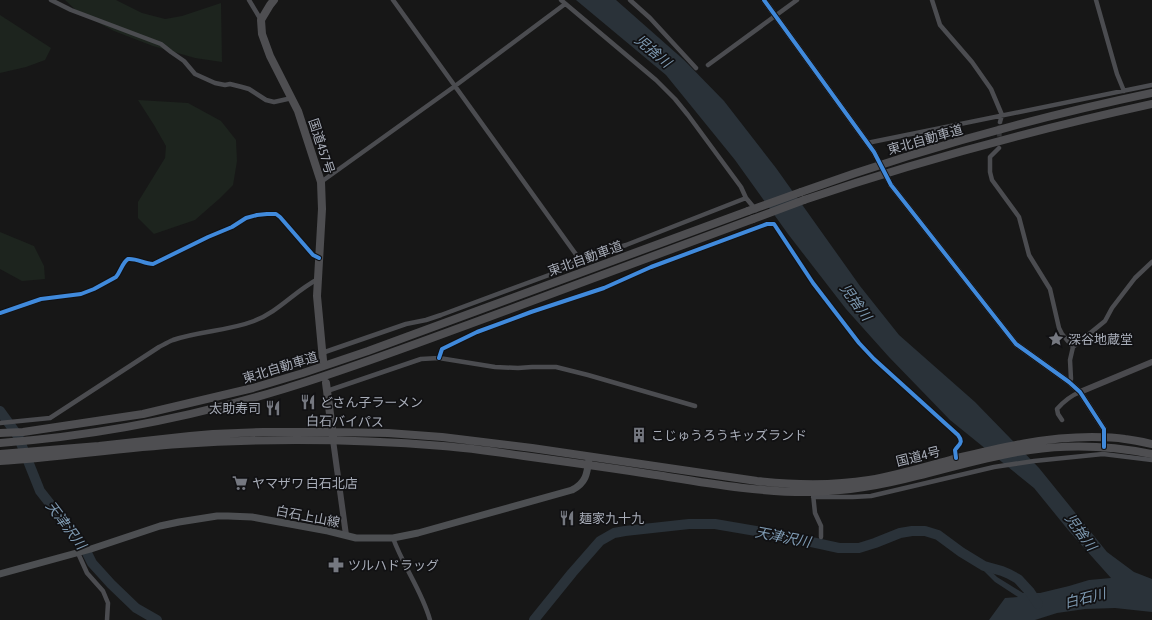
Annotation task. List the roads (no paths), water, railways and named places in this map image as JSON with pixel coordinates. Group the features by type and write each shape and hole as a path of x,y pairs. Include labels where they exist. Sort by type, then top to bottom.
{"highway":[{"path":"261,20 274,0"},
{"name":"国道457号","path":"261,20 262,34 270,56 298,111 321,182 322,209 317,296 322,357"},
{"name":"東北自動車道","path":"4,433 23,432 144,414 246,390 368,351 748,211 895,160 955,142 1152,93"},
{"name":"東北自動車道","path":"0,443 96,432 146,423 231,404 284,389 370,361 804,200 905,167 966,150 1152,104"},
{"path":"326,387 332,436"},
{"name":"白石バイパス","path":"0,454 19,456 187,444 332,436 448,446 689,471"},
{"name":"国道4号","path":"688,480 761,489 813,491 840,490 871,486 917,476 969,459 1064,438 1104,437 1152,444"},
{"name":"国道4号","path":"1025,447 1104,447 1152,454"},
{"name":"白石バイパス","path":"0,461 19,456"},
{"name":"国道4号","path":"689,471 782,484 813,491 848,482 905,472 956,458 969,459"},
{"name":"白石バイパス","path":"589,461 688,480"}],"main road":[{"name":"白石上山線","path":"0,574 91,549 160,526 228,516 252,517 356,538 393,538 418,533 572,490 585,479 589,461"}],"street":[{"path":"51,0 71,10 160,44 184,61 195,74 215,83 225,85 230,84 249,89 266,100 274,102 292,98"},
{"path":"249,0 261,20"},
{"path":"393,0 580,260"},
{"path":"630,0 650,18 696,68"},
{"path":"764,0 874,152"},
{"path":"708,65 797,0"},
{"path":"932,0 940,25 972,62 991,89 1002,115 1000,122"},
{"path":"1096,0 1124,91"},
{"path":"321,182 455,86 563,2 651,75 675,100 741,187 746,198 767,224"},
{"path":"867,143 1152,85"},
{"path":"999,148 990,157 990,172 992,180 1010,203 1018,217 1024,233 1026,248 1029,255 1050,289 1059,328 1073,347"},
{"path":"892,185 1016,344 1069,382 1080,392 1104,429 1104,447"},
{"path":"322,357 406,324 441,315 549,275 580,260 626,245 746,198"},
{"path":"0,313 41,299 77,295 90,291 116,277 128,258 146,264 153,264 232,227 246,218 257,215 276,214 280,216 313,255 320,258"},
{"path":"439,358 442,349 477,332 531,312 604,288 651,267 767,224 774,224 813,282 851,332 874,359 958,435 961,441 955,450 956,458"},
{"path":"1069,382 1071,379 1070,360 1073,347 1105,321 1112,308 1135,278 1152,262"},
{"path":"2,423 50,418 158,347 172,340 239,326 255,321 272,313 308,284 318,278"},
{"path":"326,387 420,359 439,358 495,367 556,367 694,406"},
{"path":"1062,420 1057,409 1072,395 1152,362"},
{"path":"332,436 346,536"},
{"path":"821,537 821,526 815,513 813,491 853,497 871,496 994,467 1034,460 1103,454 1152,460"},
{"path":"393,538 398,552 416,584 430,620"},
{"path":"80,552 87,573 103,591 108,603 106,620"}],"water":[{"path":"576,0 616,0 684,60 724,101 776,168 860,286 899,335 975,402 1039,468 1107,552 1134,572 1152,579 1152,612 1115,608 1085,609 1057,613 1035,620 989,620 1005,598 1018,597 995,582 972,562 980,560 997,577 1023,593 1040,593 1089,580 1111,578 1069,531 1034,488 950,420 889,357 846,309 788,234 735,160 666,75"}],"waterway":[{"name":"天津沢川","path":"0,411 18,436 40,491 84,547 92,563 136,608 157,620"},
{"name":"天津沢川","path":"534,620 600,541 614,533 689,524 715,524 779,535 839,548 859,548 900,533 925,531 938,535 961,552 984,566 1002,571 1018,579 1030,592 1038,604"}],"tunnel":[{"path":"999,143 1000,122"},
{"path":"874,152 891,185"}],"place":[{"name":"深谷地蔵堂","path":"1056,339"},
{"name":"どさん子ラーメン","path":"308,402"},
{"name":"太助寿司","path":"273,408"},
{"name":"こじゅうろうキッズランド","path":"639,435"},
{"name":"ヤマザワ 白石北店","path":"240,483"},
{"name":"麺家九十九","path":"567,518"},
{"name":"ツルハドラッグ","path":"336,565"}],"water label":[{"name":"児捨川","path":"653,51"},
{"name":"児捨川","path":"856,302"},
{"name":"児捨川","path":"1081,532"},
{"name":"白石川","path":"1085,598"}]}
